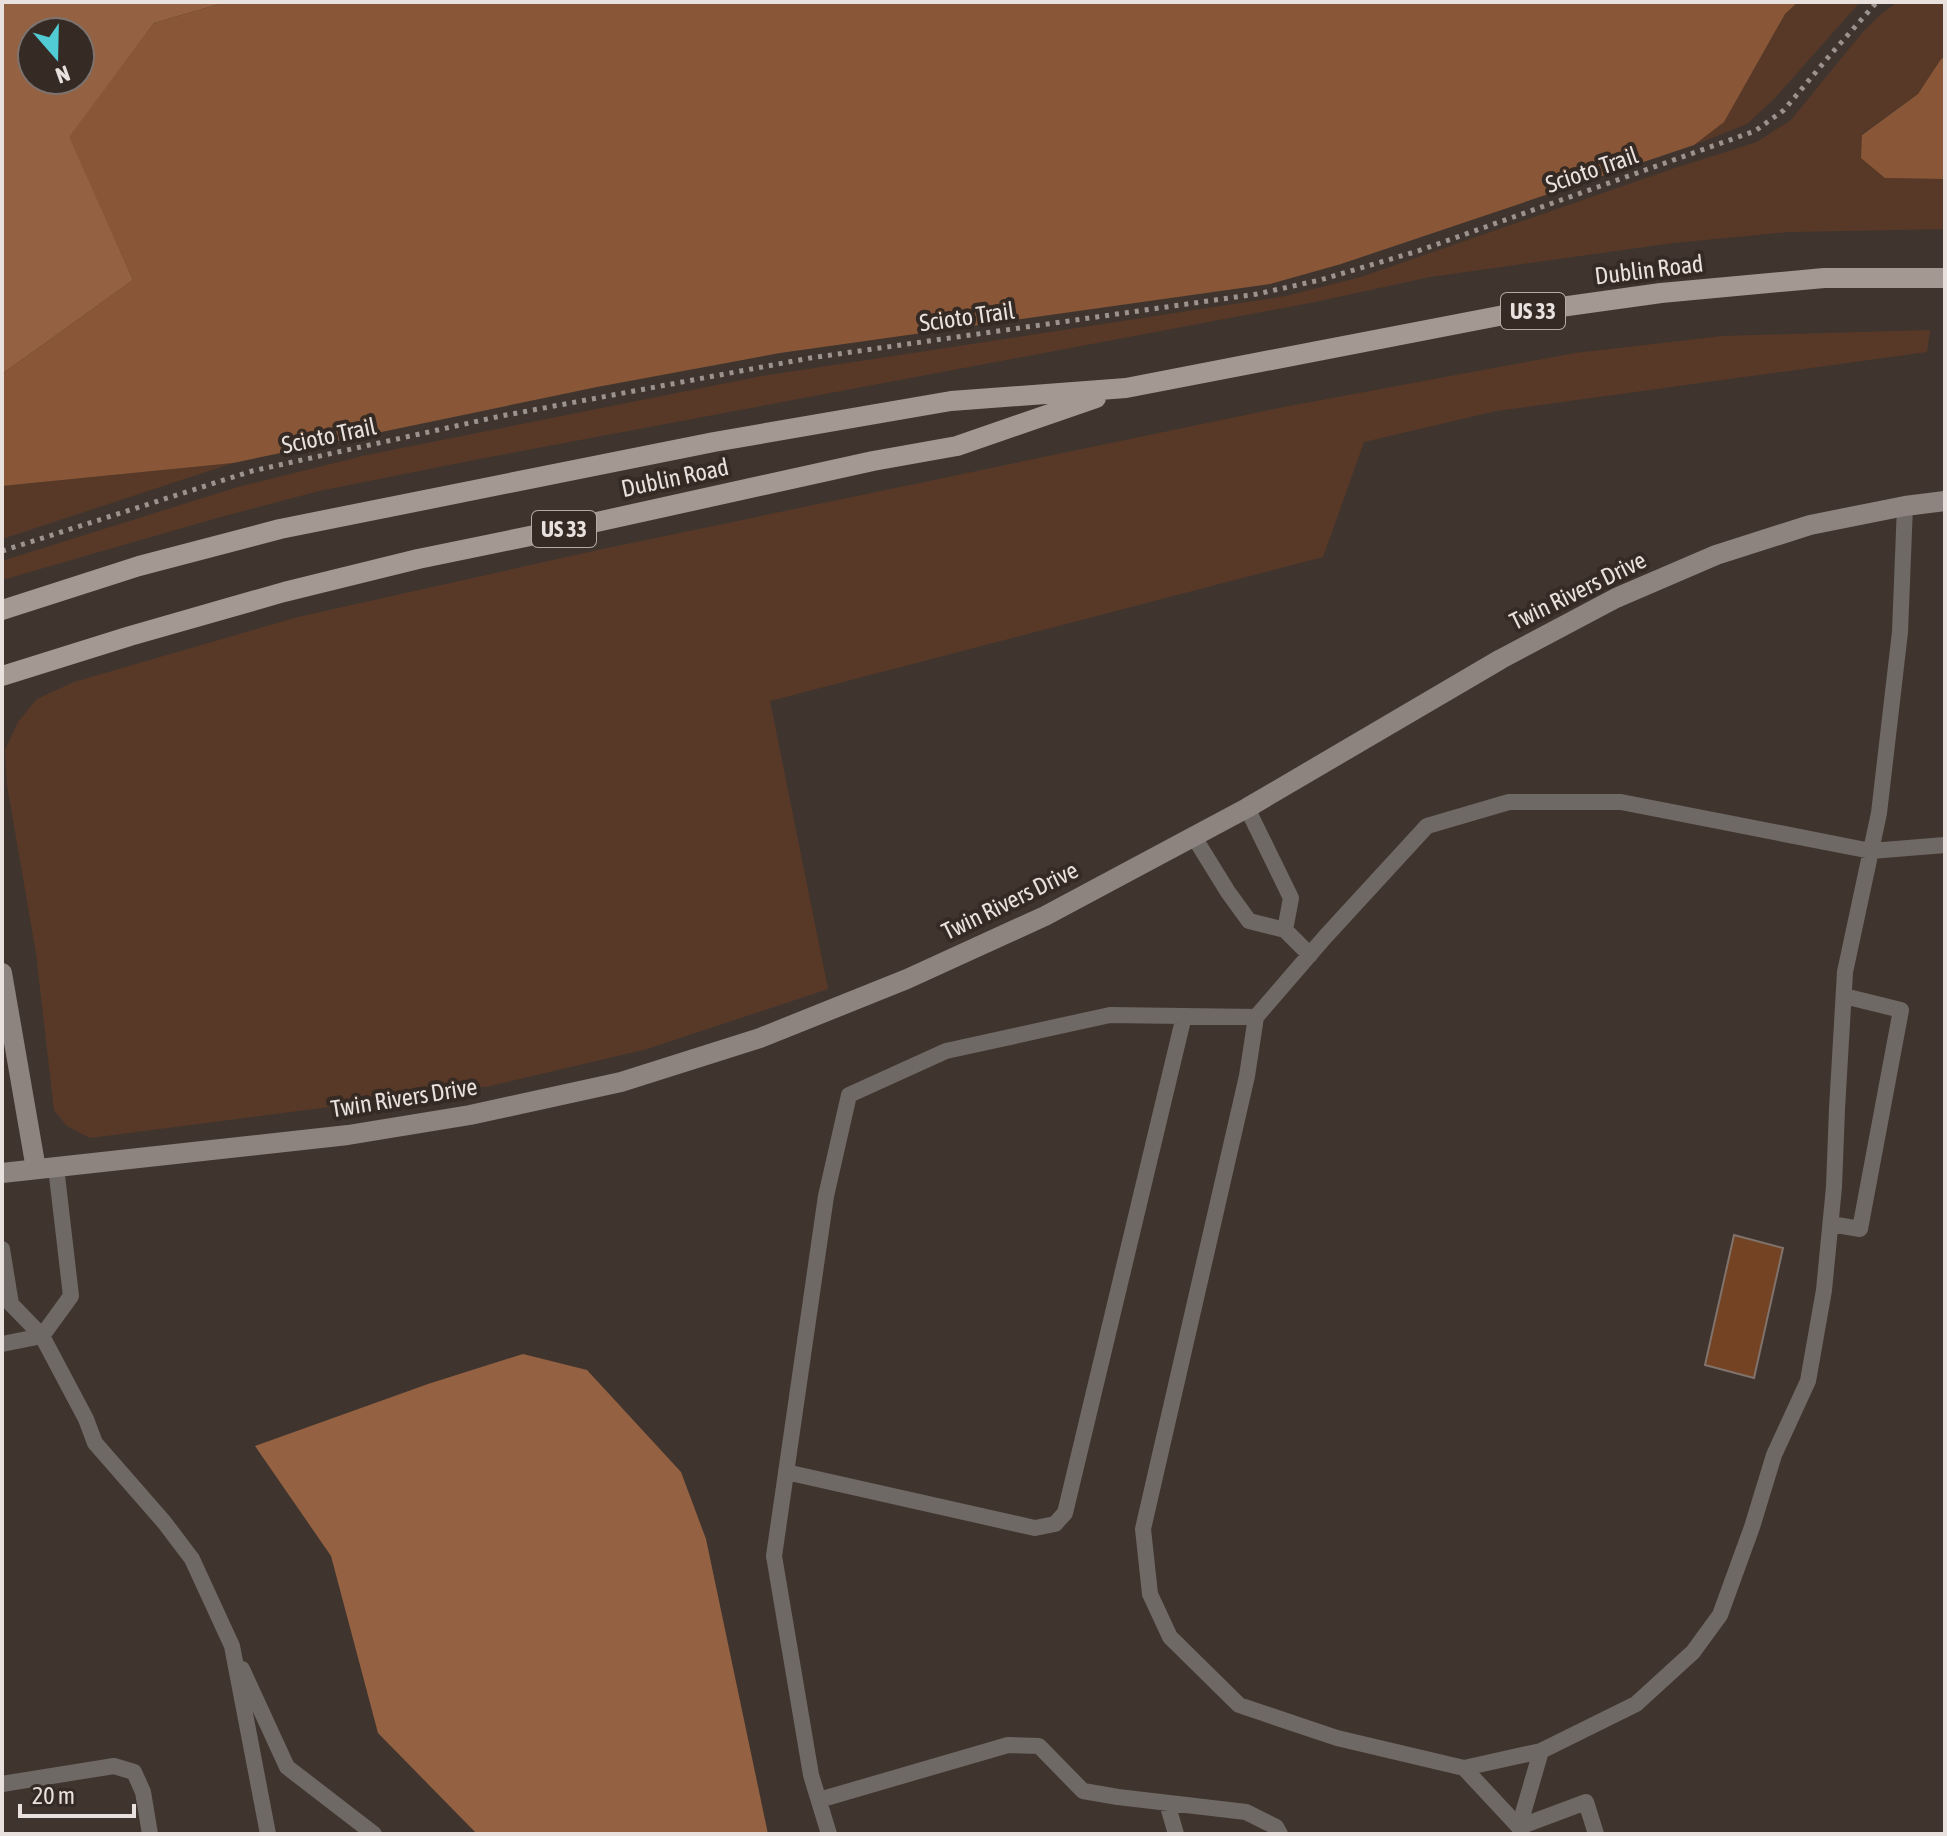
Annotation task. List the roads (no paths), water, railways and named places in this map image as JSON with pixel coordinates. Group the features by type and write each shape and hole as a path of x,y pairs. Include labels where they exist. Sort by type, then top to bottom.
{"main road":[{"name":"Dublin Road","path":"2,610 139,566 280,529 714,442 951,401 1126,388 1504,315 1661,293 1824,278 1945,278"},
{"name":"Dublin Road","path":"2,676 284,592 418,559 873,461 957,446 1126,388"}],"street":[{"name":"Twin Rivers Drive","path":"2,1173 348,1135 470,1115 621,1082 760,1038 907,979 1045,916 1247,808 1501,659 1616,598 1716,555 1810,525 1945,501"},
{"path":"2,973 46,1168"}],"lane":[{"path":"1905,506 1900,632 1879,813 1871,851 1845,972 1834,1187 1824,1290 1808,1381 1774,1455 1720,1615 1693,1652 1636,1704 1541,1751 1464,1768 1337,1738 1239,1705 1170,1637 1150,1594 1143,1529 1247,1076 1256,1017 1427,826 1509,802 1621,802 1871,851 1945,845"},
{"path":"1247,808 1291,898 1285,930"},
{"path":"1194,837 1249,921 1285,930 1310,955"},
{"path":"1831,1224 1860,1229 1901,1010 1844,996"},
{"path":"829,1834 811,1775 774,1556 826,1196 849,1095 946,1051 1110,1015 1256,1017"},
{"path":"786,1472 1035,1528 1055,1524 1065,1513 1184,1016"},
{"path":"2,1344 42,1336 71,1296 46,1168"},
{"path":"2,1249 11,1304 42,1336 86,1419 95,1443 192,1559 287,1767 374,1834"},
{"path":"232,1646 268,1834"},
{"path":"819,1800 1008,1745 1039,1746 1083,1791 1246,1812 1276,1827 1280,1834"},
{"path":"1520,1831 1541,1751"},
{"path":"2,1784 114,1766 134,1772 143,1792 150,1834"},
{"path":"1464,1768 1520,1831"},
{"path":"1520,1831 1586,1802 1596,1834"},
{"path":"1167,1803 1176,1834"}]}
